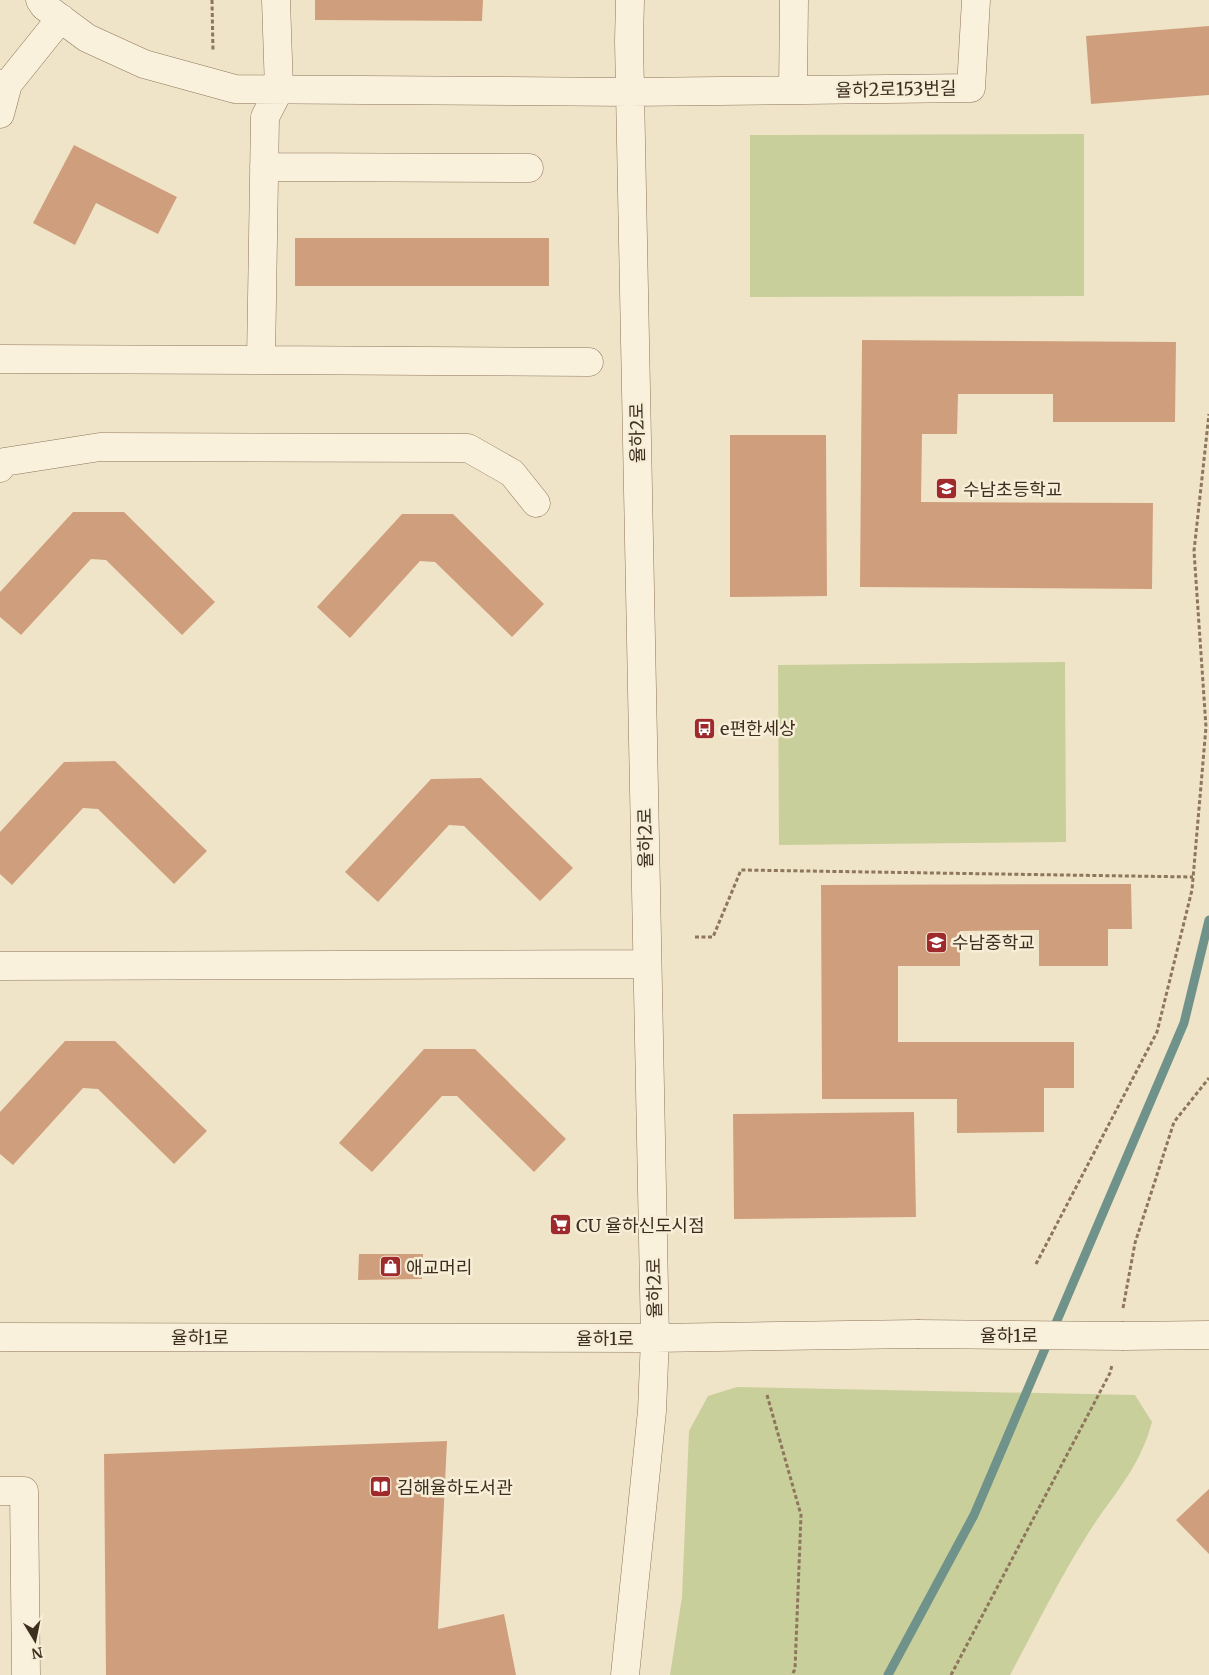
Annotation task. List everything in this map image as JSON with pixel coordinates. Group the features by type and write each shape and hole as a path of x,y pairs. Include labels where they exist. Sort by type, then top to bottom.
{"street":[{"name":"율하2로153번길","path":"40,0 44,6 87,38 144,64 235,89 630,92 971,88 976,0"},
{"path":"261,360 265,116 279,90 276,0"},
{"name":"율하2로","path":"625,1675 652,1411 655,1338 630,92 630,0"},
{"path":"793,90 794,0"},
{"path":"0,114 4,84 61,18"},
{"path":"264,167 530,168"},
{"path":"0,359 589,362"},
{"path":"0,468 4,462 100,447 468,448 512,473 536,503"},
{"path":"0,966 647,964"},
{"name":"율하1로","path":"0,1337 655,1338 918,1334 1122,1326 1209,1335"},
{"path":"0,1492 24,1491 26,1675"}],"path":[{"path":"212,0 213,56"},
{"path":"1036,1264 1157,1032 1192,890 1206,727 1194,551 1209,414"},
{"path":"695,937 713,937 741,870 1194,877"},
{"path":"1122,1326 1135,1243 1174,1122 1209,1078"},
{"path":"951,1675 1110,1373 1112,1363"},
{"path":"767,1396 801,1515 795,1669 792,1675"}],"green space":[{"path":"1084,134 1084,296 750,297 750,135"},
{"path":"1065,662 1066,842 779,845 778,665"},
{"path":"737,1387 1135,1395 1152,1422 1140,1455 1076,1554 1010,1675 670,1675 682,1597 689,1431 708,1396"}],"building":[{"path":"315,0 483,0 482,21 315,20"},
{"path":"1209,26 1209,95 1091,104 1086,36"},
{"path":"74,145 177,197 158,234 96,203 75,245 33,223"},
{"path":"295,238 549,238 549,286 295,286"},
{"path":"862,340 1176,342 1175,422 1053,422 1053,394 958,394 957,434 922,434 921,502 1153,503 1152,589 860,587"},
{"path":"730,435 826,435 827,596 730,597"},
{"path":"73,512 124,512 215,602 182,635 106,560 91,559 21,635 0,617 0,592"},
{"path":"402,514 453,514 544,604 512,637 435,562 420,561 350,638 317,607"},
{"path":"115,761 207,851 174,884 98,809 83,808 12,885 0,874 0,832 64,762"},
{"path":"481,778 573,868 540,901 464,826 449,825 378,902 345,872 431,779"},
{"path":"1131,884 1132,929 1108,929 1108,966 1039,966 1039,930 960,931 960,966 898,966 898,1042 1074,1042 1074,1088 1044,1088 1044,1132 957,1133 957,1099 822,1099 821,885"},
{"path":"65,1041 115,1041 207,1131 174,1164 98,1089 83,1088 13,1165 0,1154 0,1112"},
{"path":"424,1049 475,1049 566,1139 534,1172 457,1096 442,1096 372,1172 339,1143"},
{"path":"914,1112 916,1217 734,1219 733,1114"},
{"name":"애교머리","path":"359,1254 423,1254 422,1279 358,1280"},
{"path":"447,1441 438,1629 504,1614 516,1675 106,1675 104,1454"},
{"path":"1209,1489 1209,1554 1176,1520"}],"waterway":[{"path":"888,1675 974,1515 1184,1023 1209,920"}],"place":[{"name":"수남초등학교","path":"947,489"},
{"name":"e편한세상","path":"704,728"},
{"name":"수남중학교","path":"936,942"},
{"name":"CU 율하신도시점","path":"560,1225"},
{"name":"애교머리","path":"390,1267"},
{"name":"김해율하도서관","path":"381,1487"}]}
